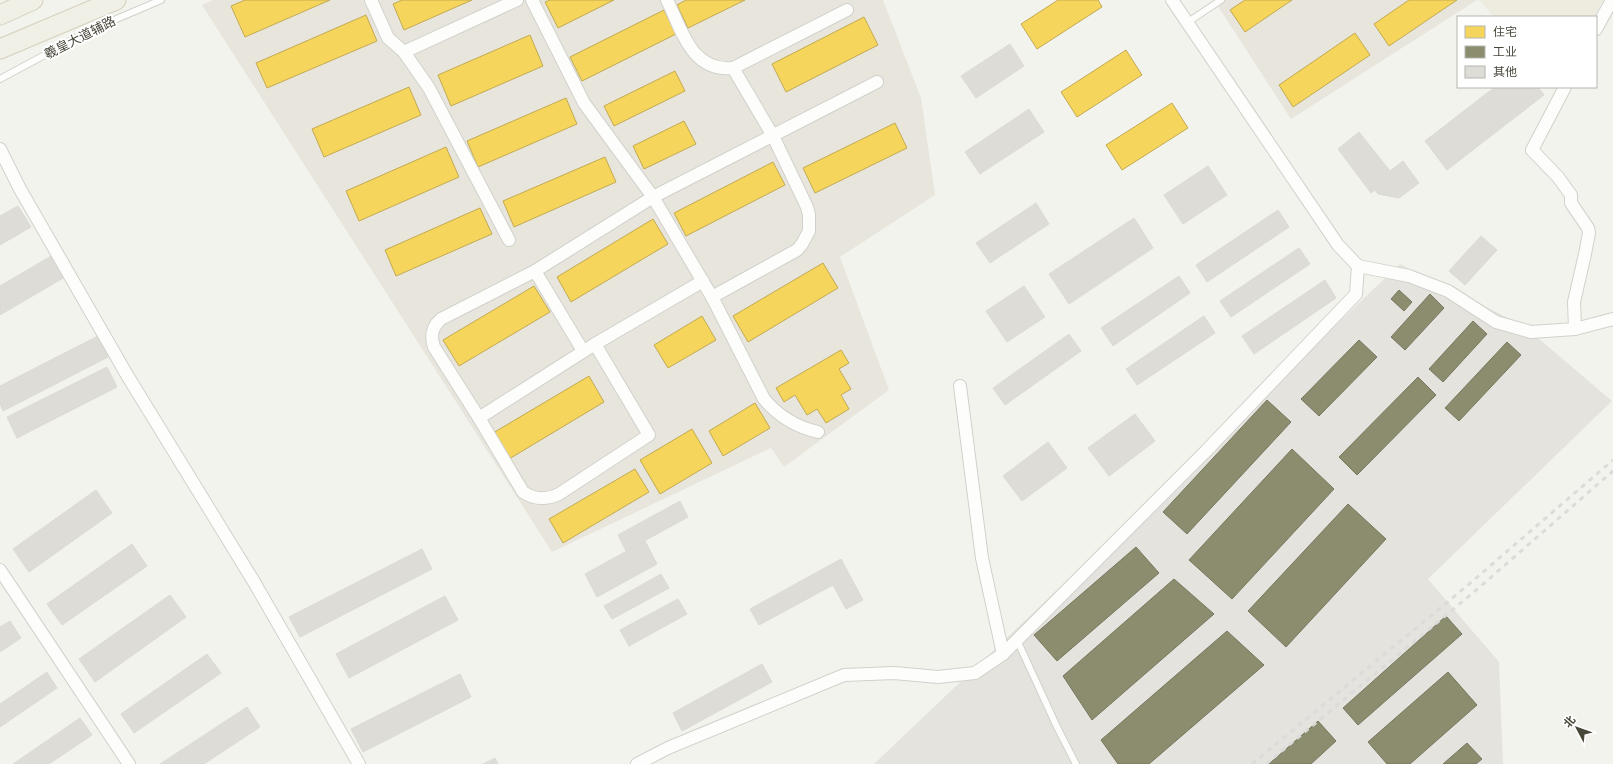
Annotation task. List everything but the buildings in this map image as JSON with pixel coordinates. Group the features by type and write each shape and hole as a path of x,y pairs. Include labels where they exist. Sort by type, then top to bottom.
{"main road":[{"path":"0,15 33,0"},
{"path":"0,50 116,0"}],"street":[{"path":"371,0 388,38 404,52 429,88 510,240"},
{"path":"404,52 517,0"},
{"path":"532,0 584,103 653,197 712,297 764,399 779,415 788,421 798,426 818,432"},
{"path":"667,0 689,46 698,58 710,66 717,68 733,68 847,10"},
{"path":"1172,0 1338,244 1358,266 1409,276 1448,291 1496,322 1531,332 1575,330 1613,319"},
{"path":"1597,27 1612,0"},
{"path":"712,297 791,254 806,238 810,223 807,208 773,136 733,68"},
{"path":"595,344 649,435 553,497 540,498 528,495 523,492 479,418 434,347 432,335 433,329 442,319 535,270 653,197 877,82"},
{"path":"1564,88 1532,150 1558,177 1571,195 1571,203 1588,228 1589,233 1574,302 1575,330"},
{"path":"0,149 20,189 127,375 254,582 359,764"},
{"path":"637,764 668,748 844,676 894,673 938,677 975,674 1003,654 1206,451 1356,294 1358,266"},
{"path":"535,270 583,351"},
{"path":"479,418 583,351 703,282"},
{"path":"960,386 982,558 1003,654"},
{"path":"0,570 129,764"}],"lane":[{"name":"羲皇大道辅路","path":"0,79 93,29 161,0"},
{"path":"1188,22 1221,0"},
{"path":"1017,640 1056,727 1076,764"}],"shaded area":[{"path":"213,0 883,0 921,98 935,195 840,257 889,390 784,467 771,448 552,552 202,5"},
{"path":"1214,0 1477,0 1291,119"},
{"path":"1479,0 1603,0 1595,16 1493,16"},
{"path":"1400,264 1524,326 1612,401 1428,579 1499,662 1503,764 874,764"}],"railway":[{"path":"1252,764 1468,585 1613,460"},
{"path":"1266,764 1474,592 1613,471"}]}
